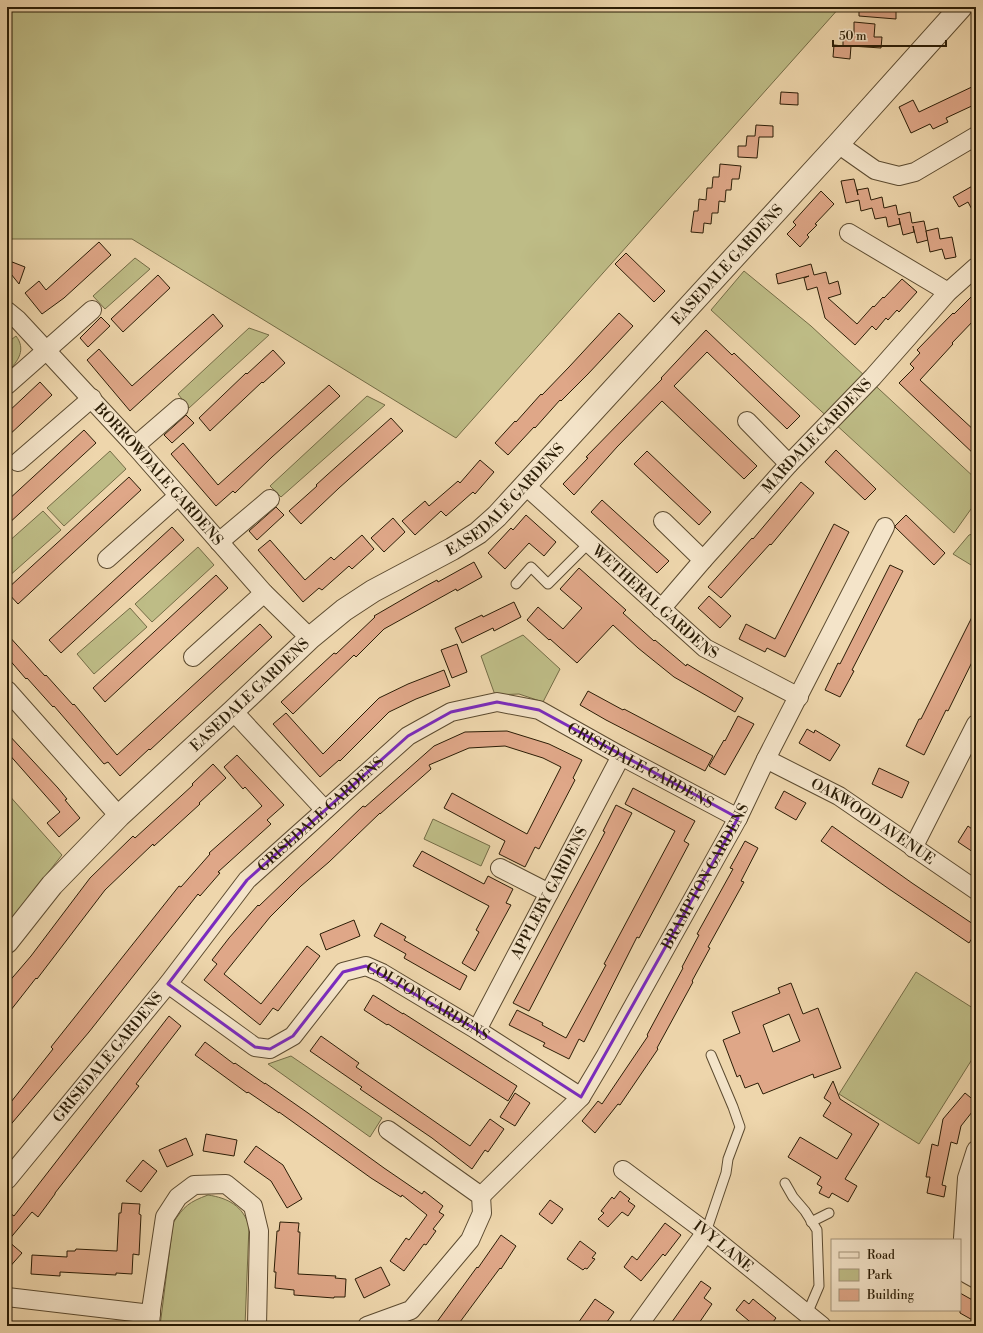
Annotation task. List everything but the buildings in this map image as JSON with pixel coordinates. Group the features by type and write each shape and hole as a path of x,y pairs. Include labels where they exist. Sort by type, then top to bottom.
{"street":[{"name":"EASEDALE GARDENS","path":"7,942 52,885 119,816 233,712 310,638 344,610 373,592 452,549 478,533 497,516 838,144 961,7"},
{"path":"838,144 875,170 899,176 915,172 976,136"},
{"path":"849,233 948,292"},
{"name":"MARDALE GARDENS","path":"661,609 789,464 873,377 948,292 976,267"},
{"path":"7,385 92,310"},
{"name":"BORROWDALE GARDENS","path":"7,311 47,349 135,446 264,593 310,638"},
{"path":"18,462 92,398"},
{"path":"135,446 179,408"},
{"path":"747,422 789,464"},
{"name":"WETHERAL GARDENS","path":"526,486 705,648 799,697"},
{"path":"106,559 178,496"},
{"path":"219,542 270,499"},
{"path":"663,521 703,560"},
{"name":"BRAMPTON GARDENS","path":"481,1196 581,1097 610,1048 738,818 766,759 885,527"},
{"path":"193,657 264,593"},
{"path":"7,690 119,816"},
{"name":"GRISEDALE GARDENS","path":"7,1180 168,984 247,880 408,736 452,712 496,702 539,710 621,756 738,818"},
{"path":"233,712 325,810"},
{"path":"914,848 976,724"},
{"name":"APPLEBY GARDENS","path":"477,1030 621,756"},
{"name":"OAKWOOD AVENUE","path":"766,759 839,796 976,890"},
{"path":"500,868 549,893"},
{"name":"COLTON GARDENS","path":"168,984 255,1047 270,1049 293,1036 343,972 366,966 382,973 477,1030 581,1097"},
{"path":"367,1326 411,1310 470,1240 482,1213 481,1196 388,1130"},
{"path":"968,1275 963,1238 967,1178 976,1150"},
{"name":"IVY LANE","path":"623,1170 706,1232 822,1326"},
{"path":"7,1297 150,1320 165,1217 178,1197 194,1185 226,1184 253,1206 259,1231 257,1326"},
{"path":"638,1326 706,1232"}],"lane":[{"path":"516,584 531,567 548,584 589,543"},
{"path":"706,1232 726,1173 728,1159 740,1128 733,1107 711,1055"},
{"path":"785,1183 793,1197 805,1211 816,1230 819,1286 807,1314"},
{"path":"811,1222 829,1213"}],"highlighted area":[{"path":"497,702 539,710 738,818 581,1097 477,1030 366,966 343,972 293,1036 270,1049 255,1047 168,984 247,880 408,736 451,712"}],"green space":[{"path":"7,7 840,7 456,438 132,239 7,239"},
{"path":"135,258 150,269 105,309 93,296"},
{"path":"744,271 811,326 976,479 976,502 954,533 711,310"},
{"path":"249,328 269,335 189,408 178,394"},
{"path":"16,336 21,350 20,355 15,364 7,372 7,343"},
{"path":"367,396 385,405 281,497 270,486"},
{"path":"110,451 126,469 64,526 47,508"},
{"path":"43,511 61,530 8,577 7,543"},
{"path":"976,533 976,568 953,554 969,535"},
{"path":"198,547 214,565 152,622 135,604"},
{"path":"130,608 147,627 94,674 77,654"},
{"path":"523,635 560,669 543,702 519,694 495,695 481,656"},
{"path":"7,793 62,855 7,924"},
{"path":"433,819 490,846 481,866 424,839"},
{"path":"916,972 976,1010 976,1053 919,1144 839,1094"},
{"path":"291,1056 382,1118 370,1137 268,1064"},
{"path":"208,1195 222,1198 234,1204 243,1213 249,1226 245,1326 160,1326 173,1223 180,1212 188,1205"}]}
